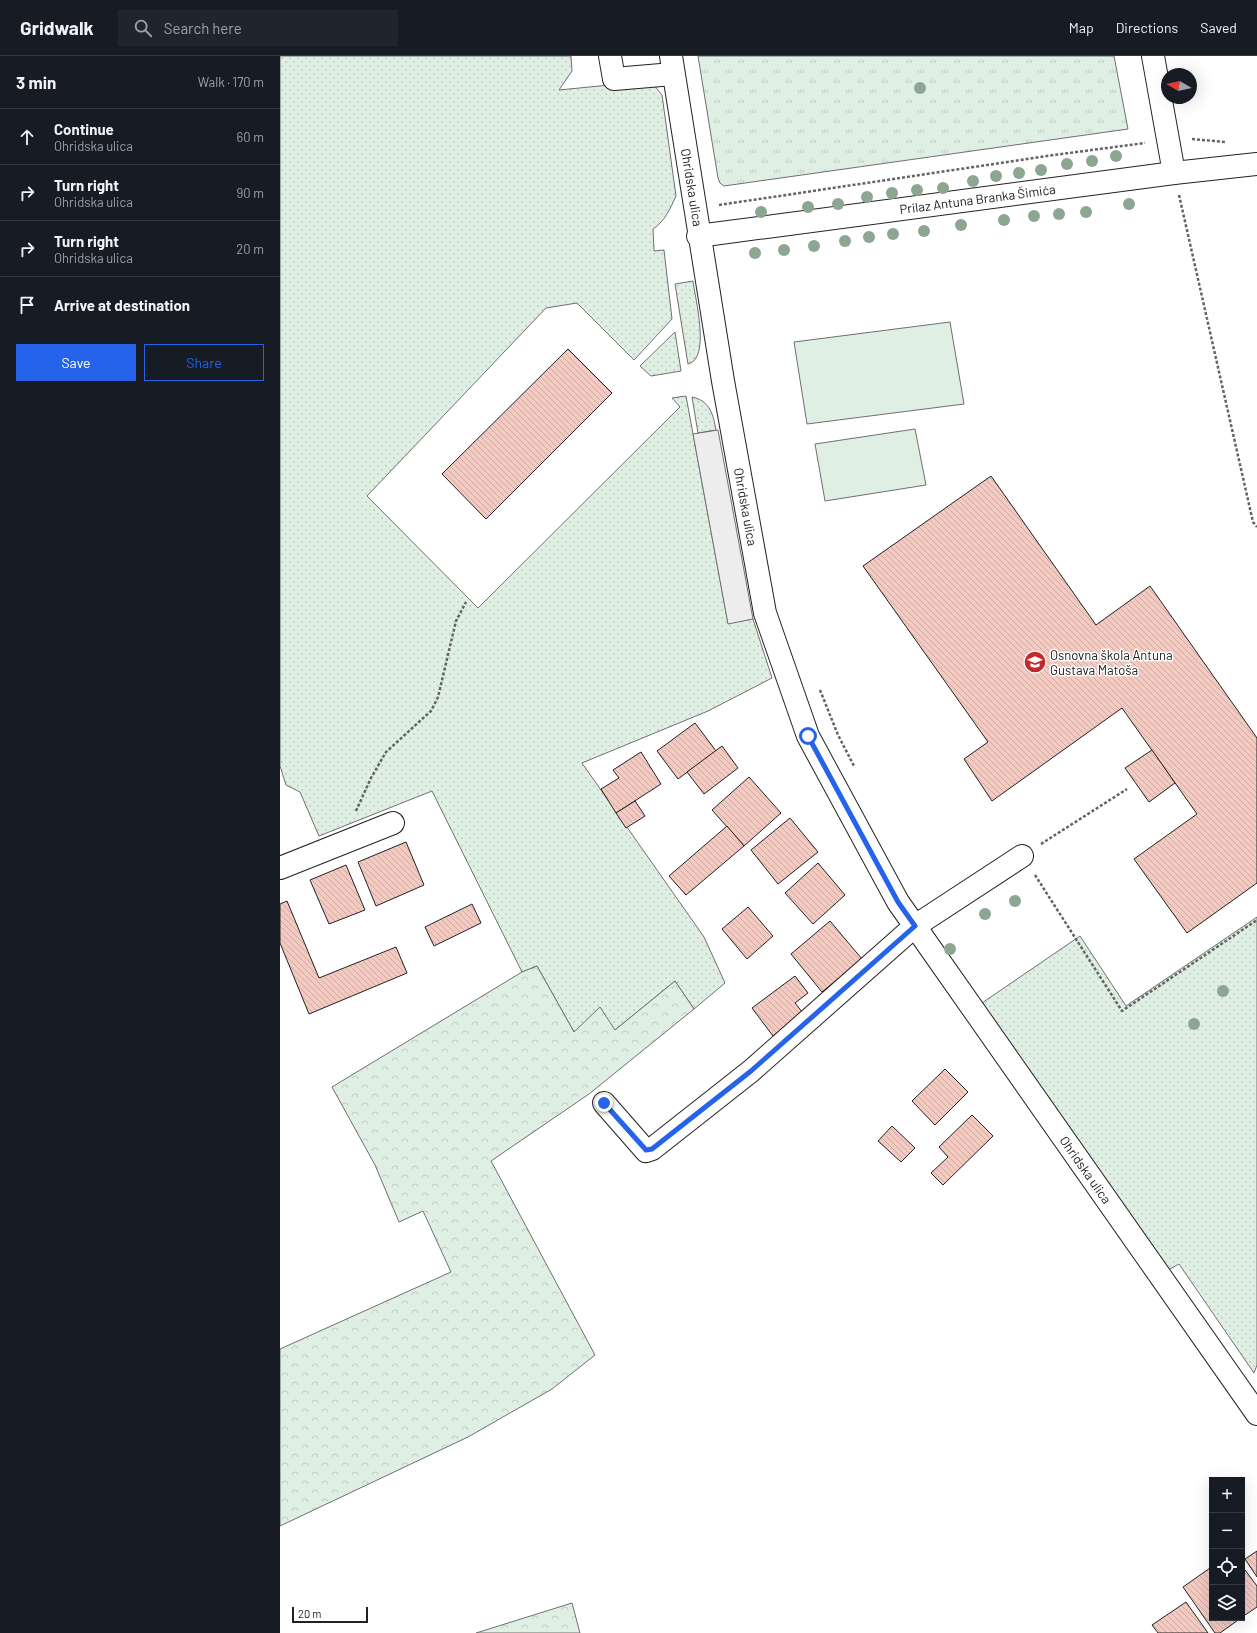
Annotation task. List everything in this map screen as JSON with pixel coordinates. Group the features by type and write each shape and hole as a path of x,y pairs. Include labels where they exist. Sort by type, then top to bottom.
{"street":[{"path":"610,56 614,79 672,65"},
{"path":"1153,56 1174,173"},
{"name":"Ohridska ulica","path":"672,65 698,236 765,613 808,736 898,902 1257,1414"},
{"name":"Prilaz Antuna Branka Šimića","path":"698,236 1174,173 1257,164"},
{"path":"280,868 393,823"},
{"path":"604,1103 646,1150 652,1149 751,1071 915,926 1022,856"}],"path":[{"path":"719,205 1054,155 1191,139 1228,142"},
{"path":"1174,173 1253,522 1257,527"},
{"path":"718,197 724,232"},
{"path":"341,844 371,778 386,752 431,711 438,697 456,621 466,602"},
{"path":"818,686 838,735 855,769"},
{"path":"1127,789 1022,856 1122,1011 1257,920"}],"green space":[{"path":"280,56 571,56 572,71 559,90 640,82 654,85 662,95 676,196 664,218 653,229 654,251 664,250 672,319 634,360 577,303 546,308 367,496 478,608 680,407 672,398 686,396 728,623 753,619 772,678 708,711 582,763 704,937 725,983 694,1009 675,981 615,1030 574,1032 537,966 522,972 432,791 319,836 300,792 286,785 280,766"},
{"path":"698,56 1114,56 1128,129 724,186 720,183 718,178"},
{"path":"693,281 700,327 700,340 699,351 695,360 688,364 675,284"},
{"path":"950,322 964,404 807,424 794,342"},
{"path":"675,332 681,371 651,376 640,366"},
{"path":"692,397 703,402 710,409 716,430 698,433"},
{"path":"915,429 926,485 825,501 815,444"},
{"path":"1257,917 1257,1365 1254,1373 1179,1264 1168,1270 982,1003 1080,936 1126,1006"},
{"path":"537,966 574,1032 600,1007 615,1030 675,981 694,1009 589,1094 491,1161 595,1355 552,1389 468,1437 280,1526 280,1349 451,1272 423,1211 399,1222 375,1165 332,1087 522,972"},
{"path":"572,1603 580,1633 476,1633"}],"shaded area":[{"path":"718,430 753,619 728,624 693,434"}],"building":[{"path":"568,349 612,393 486,519 442,474"},
{"path":"991,476 1096,625 1150,586 1257,738 1257,883 1187,933 1134,859 1197,814 1122,708 992,801 964,759 988,742 863,566"},
{"path":"695,723 716,751 678,779 657,751"},
{"path":"722,746 738,768 704,794 687,772"},
{"path":"1152,750 1175,783 1149,802 1125,768"},
{"path":"641,752 661,784 616,813 601,789 619,778 613,770"},
{"path":"749,777 781,813 744,846 712,810"},
{"path":"635,801 645,816 626,828 616,813"},
{"path":"790,818 818,852 778,884 751,850"},
{"path":"727,826 744,846 686,895 669,876"},
{"path":"406,842 424,885 376,906 358,862"},
{"path":"818,863 845,895 813,924 785,893"},
{"path":"346,865 365,910 329,924 310,880"},
{"path":"287,901 319,978 396,947 407,973 309,1014 280,943 280,904"},
{"path":"472,904 481,923 434,946 425,927"},
{"path":"748,907 773,936 747,959 722,929"},
{"path":"830,921 862,959 822,992 791,954"},
{"path":"795,976 808,993 795,1003 803,1013 773,1036 752,1008"},
{"path":"945,1069 968,1092 935,1125 912,1101"},
{"path":"972,1115 993,1136 943,1185 931,1173 948,1157 939,1147"},
{"path":"892,1126 915,1148 901,1162 878,1141"},
{"path":"1257,1551 1257,1577 1245,1559"},
{"path":"1209,1569 1209,1621 1237,1621 1220,1633 1215,1633 1183,1587"},
{"path":"1245,1570 1257,1586 1257,1607 1245,1615"},
{"path":"1186,1602 1208,1633 1158,1633 1152,1625"}],"place":[{"name":"Osnovna škola Antuna Gustava Matoša","path":"1035,662"}],"route":[{"path":"604,1103 646,1150 652,1149 751,1071 915,926 898,902 808,736"}]}
